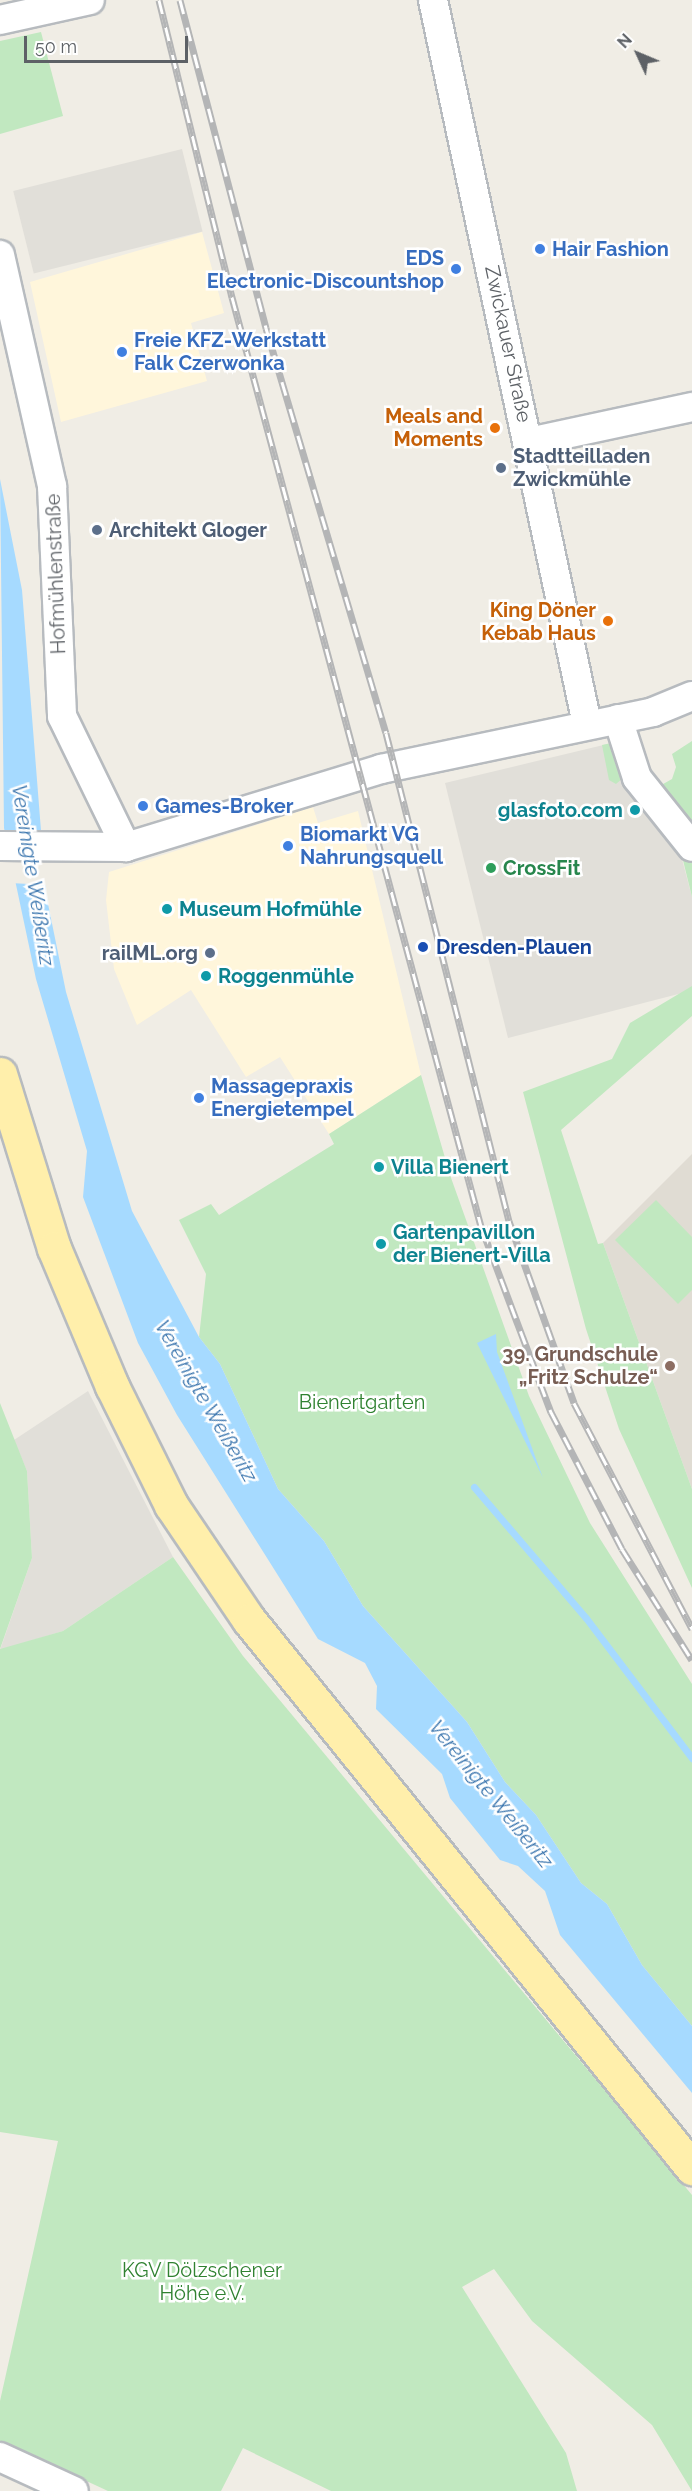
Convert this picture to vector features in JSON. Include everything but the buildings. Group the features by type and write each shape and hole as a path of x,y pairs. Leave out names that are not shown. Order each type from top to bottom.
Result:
{"main road":[{"path":"1,1080 54,1248 112,1386 171,1505 249,1620 692,2168"}],"street":[{"path":"0,20 90,0"},
{"name":"Zwickauer Straße","path":"433,0 529,442 587,724"},
{"name":"Hofmühlenstraße","path":"0,255 52,486 62,716 118,849"},
{"path":"529,442 692,407"},
{"path":"0,846 65,857 91,866 118,849 381,769 618,719 692,696"},
{"path":"618,719 637,778 692,847"},
{"path":"0,864 65,857"},
{"path":"0,2457 74,2491"}],"shaded area":[{"path":"182,149 203,231 34,274 13,191"},
{"name":"Freie KFZ-Werkstatt Falk Czerwonka","path":"202,232 224,313 191,323 207,381 61,422 30,282"},
{"path":"616,742 678,844 692,897 692,986 690,991 508,1038 445,783"},
{"path":"313,807 318,823 358,811 421,1075 329,1134 280,1057 246,1077 191,990 137,1025 114,969 106,900 109,872"},
{"name":"39. Grundschule „Fritz Schulze“","path":"692,1154 692,1489 603,1243"},
{"path":"88,1391 173,1557 63,1631 0,1650 32,1558 27,1471 14,1440"}],"green space":[{"path":"41,32 63,116 0,134 0,41"},
{"path":"692,741 692,828 656,788 672,779 676,767 672,754"},
{"path":"616,742 624,777 616,784 609,780 602,745"},
{"path":"678,844 692,862 692,897 680,848"},
{"path":"692,986 692,1016 561,1130 598,1244 603,1243 692,1489 692,1588 619,1429 586,1329 523,1092 612,1059 630,1023"},
{"name":"Bienertgarten","path":"421,1075 450,1175 529,1396 590,1523 692,1684 692,2026 642,1965 607,1904 581,1883 536,1815 505,1782 467,1722 363,1606 324,1541 278,1489 220,1364 199,1337 206,1274 179,1220 211,1204 219,1215 334,1144 329,1134"},
{"path":"656,1200 692,1237 692,1290 678,1304 615,1240"},
{"path":"0,1403 27,1471 32,1558 0,1649"},
{"name":"KGV Dölzschener Höhe e.V.","path":"173,1557 243,1656 692,2195 692,2491 652,2425 532,2321 494,2269 462,2287 566,2453 577,2491 331,2491 243,2448 221,2491 108,2491 0,2441 0,2401 58,2141 0,2132 0,1649 63,1631"}],"water":[{"name":"Vereinigte Weißeritz","path":"0,479 22,590 46,894 66,992 132,1211 199,1337 220,1364 278,1489 324,1541 363,1606 467,1722 505,1782 536,1815 581,1883 607,1904 642,1965 692,2026 692,2093 560,1935 545,1891 518,1866 500,1860 450,1798 442,1774 376,1709 377,1686 365,1663 318,1639 177,1415 138,1343 83,1197 87,1151 36,979 4,828"},
{"path":"496,1334 497,1352 543,1478 477,1343"}],"pier":[{"path":"2,830 40,831 48,885 10,883"}],"waterway":[{"path":"474,1487 586,1618 692,1758"}],"railway":[{"path":"159,0 232,297 481,1226 551,1412 622,1549 692,1660"},
{"path":"180,0 266,328 386,733 509,1221 574,1403 692,1629"}],"place":[{"name":"Hair Fashion","path":"540,249"},
{"name":"EDS Electronic-Discountshop","path":"456,269"},
{"name":"Freie KFZ-Werkstatt Falk Czerwonka","path":"122,352"},
{"name":"Meals and Moments","path":"495,428"},
{"name":"Stadtteilladen Zwickmühle","path":"501,468"},
{"name":"Architekt Gloger","path":"97,530"},
{"name":"King Döner Kebab Haus","path":"608,621"},
{"name":"Games-Broker","path":"143,806"},
{"name":"glasfoto.com","path":"635,810"},
{"name":"Biomarkt VG Nahrungsquell","path":"288,846"},
{"name":"CrossFit","path":"491,868"},
{"name":"Museum Hofmühle","path":"167,909"},
{"name":"Dresden-Plauen","path":"423,947"},
{"name":"railML.org","path":"210,953"},
{"name":"Roggenmühle","path":"206,976"},
{"name":"Massagepraxis Energietempel","path":"199,1098"},
{"name":"Villa Bienert","path":"379,1167"},
{"name":"Gartenpavillon der Bienert-Villa","path":"381,1244"},
{"name":"39. Grundschule „Fritz Schulze“","path":"670,1366"}]}
